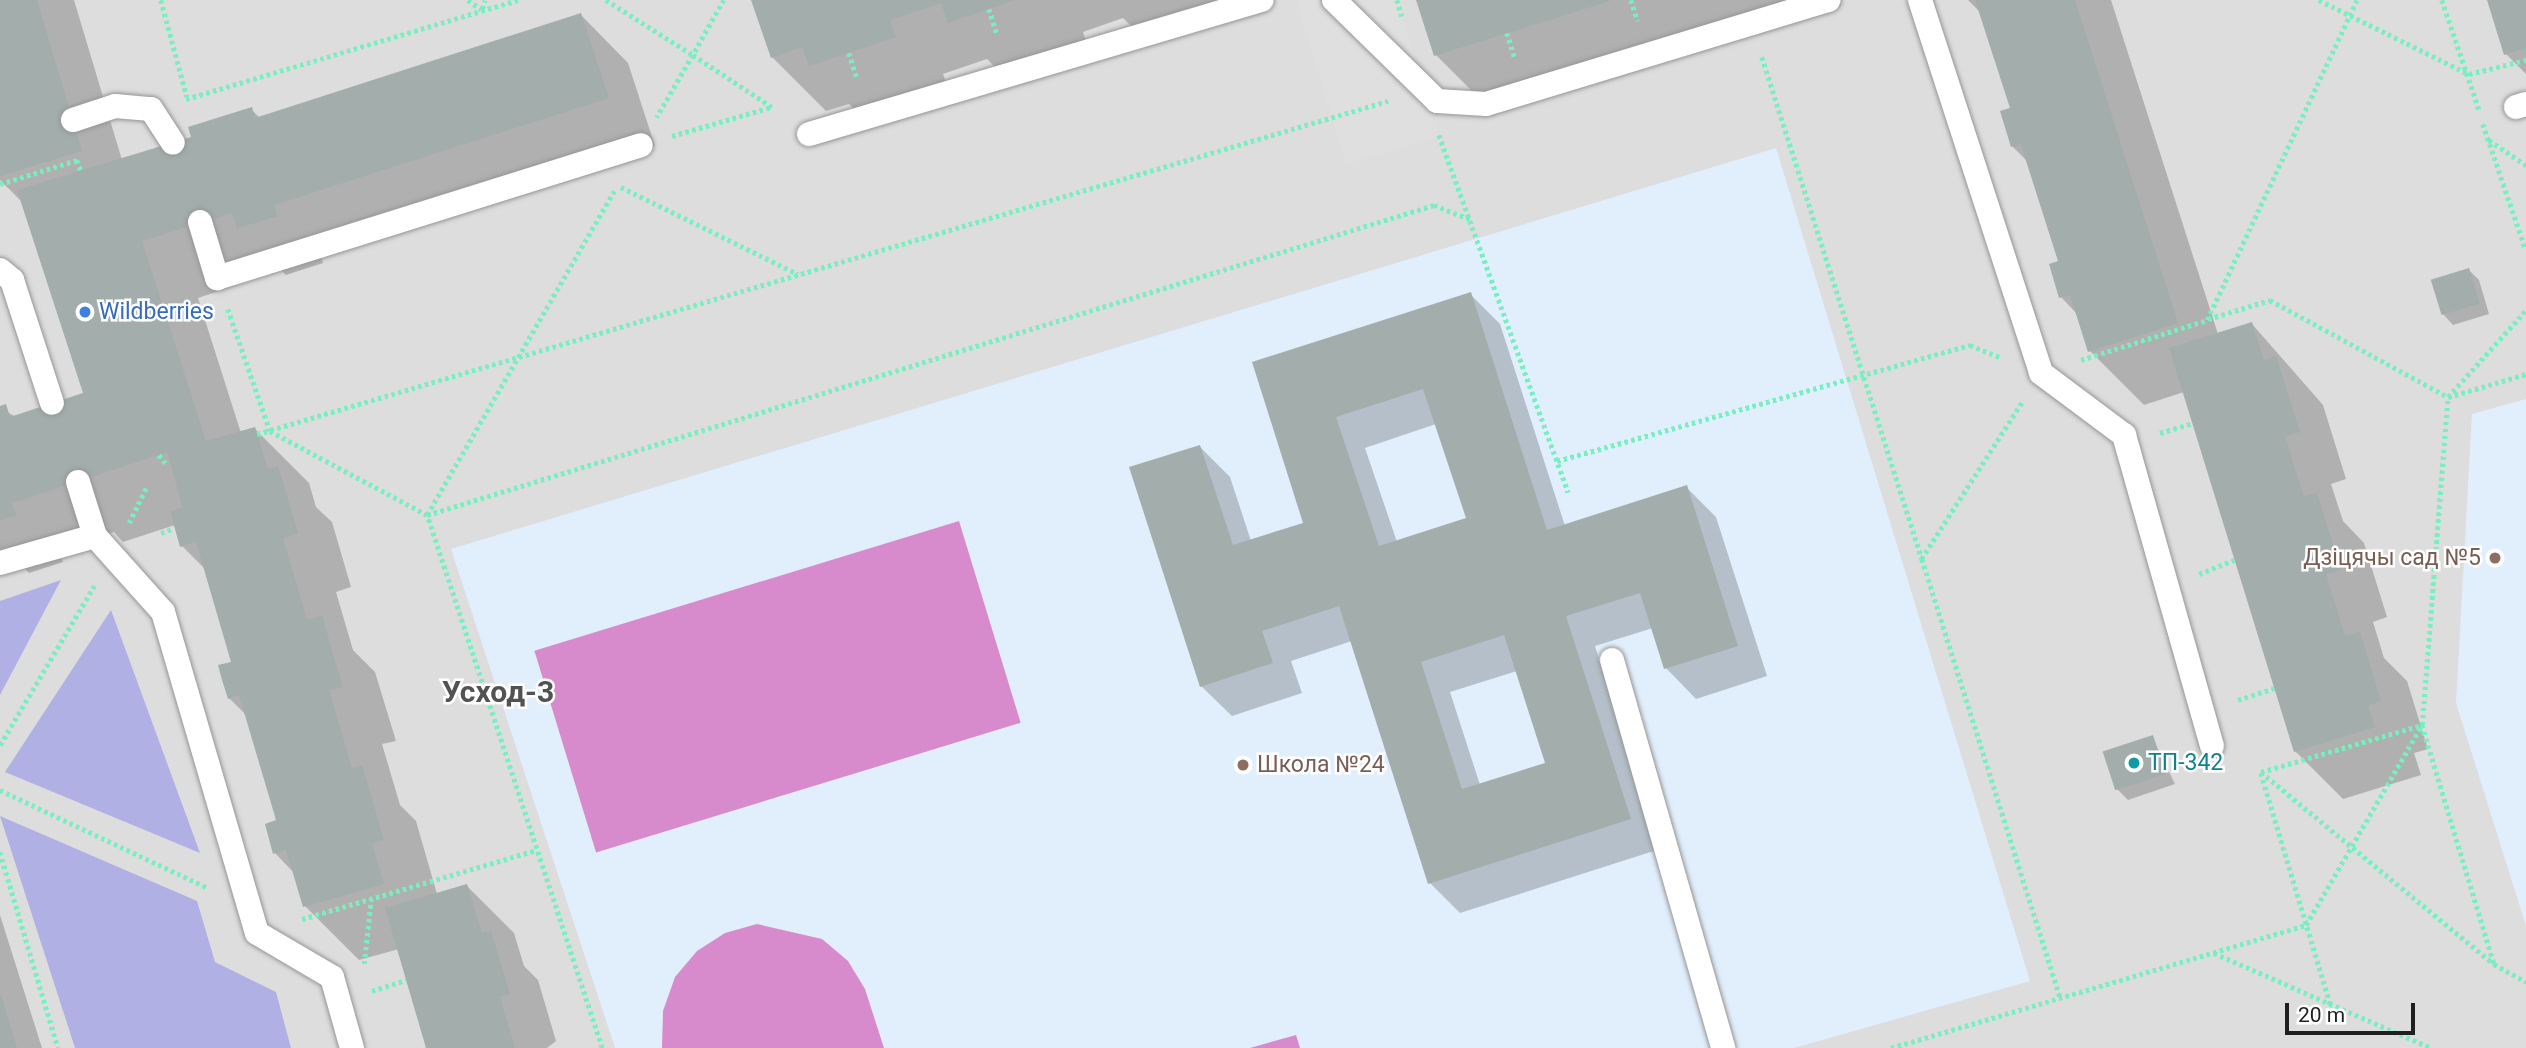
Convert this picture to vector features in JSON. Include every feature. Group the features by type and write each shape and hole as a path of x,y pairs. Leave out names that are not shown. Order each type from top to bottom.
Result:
{"lane":[{"path":"809,134 1262,0"},
{"path":"1335,0 1437,101 1486,104 1829,0"},
{"path":"1920,0 2041,373 2124,435 2212,746"},
{"path":"73,120 115,106 151,109 173,143"},
{"path":"200,222 218,278 641,145"},
{"path":"0,271 12,280 52,403"},
{"path":"78,482 95,536 114,553 163,612 257,933 332,977 352,1048"},
{"path":"0,563 95,536"},
{"path":"1612,660 1723,1048"}],"path":[{"path":"161,0 187,98"},
{"path":"468,0 482,10"},
{"path":"479,0 482,10"},
{"path":"482,10 485,0"},
{"path":"151,109 517,0"},
{"path":"606,0 772,107 641,145"},
{"path":"427,514 724,0"},
{"path":"1631,0 1638,21"},
{"path":"2319,0 2469,74 2526,60"},
{"path":"2207,320 2357,0"},
{"path":"989,9 998,36"},
{"path":"1751,23 1864,371 2060,998"},
{"path":"1507,33 1515,61"},
{"path":"849,52 858,80"},
{"path":"257,434 1425,89 1568,492"},
{"path":"2487,138 2526,165"},
{"path":"0,184 77,160 81,171"},
{"path":"617,186 799,275"},
{"path":"427,514 1434,205 1472,220"},
{"path":"218,278 270,431 427,514 602,1048"},
{"path":"1557,461 1864,371 1970,345 2041,373 2270,300 2448,397 2526,374"},
{"path":"2494,964 2422,725 2448,397 2526,310"},
{"path":"1922,559 2041,373"},
{"path":"2156,435 2192,423"},
{"path":"159,455 166,464"},
{"path":"0,745 114,553 147,486"},
{"path":"161,533 174,528"},
{"path":"2199,574 2234,560"},
{"path":"2238,700 2274,688"},
{"path":"2261,772 2422,725"},
{"path":"1891,1048 2306,925 2422,725"},
{"path":"2261,772 2494,964 2526,982"},
{"path":"2261,772 2331,1007"},
{"path":"0,790 247,906 274,928 537,850"},
{"path":"0,852 58,1048"},
{"path":"363,968 371,899"},
{"path":"2213,953 2331,1007 2431,1048"},
{"path":"371,991 406,980"}],"shaded area":[{"path":"0,0 2526,0 2526,1048 0,1048"},
{"path":"1296,0 1397,0 1439,136 1346,164"},
{"name":"Школа №24","path":"1776,148 2030,981 1794,1048 615,1048 451,549"},
{"name":"Дзіцячы сад №5","path":"2526,399 2526,926 2456,703 2472,414"},
{"path":"959,521 1021,723 596,853 534,651"},
{"path":"61,580 0,695 0,601"},
{"path":"111,610 200,853 5,772"},
{"path":"0,816 197,901 215,962 276,992 291,1048 75,1048"},
{"path":"757,924 822,939 848,961 865,989 884,1048 662,1048 663,1011 675,977 697,951 725,933"},
{"path":"1296,1035 1300,1048 1250,1048"}],"building":[{"path":"0,0 37,0 82,151 0,176"},
{"path":"751,0 1015,0 948,23 941,3 890,20 896,37 809,66 802,47 771,58"},
{"path":"1416,0 1609,0 1610,1 1434,56"},
{"path":"1975,0 2075,0 2178,323 2088,352 2070,295 2059,298 2049,264 2058,261 2021,145 2011,147 2000,111 2010,108"},
{"path":"2487,0 2526,0 2526,48 2504,55"},
{"path":"581,13 609,98 274,205 277,216 255,223 237,228 232,213 142,241 206,441 255,427 268,469 278,466 298,533 283,538 307,620 322,616 343,687 329,690 352,768 362,765 384,840 372,844 384,884 303,907 286,850 273,854 265,824 276,820 239,695 228,699 222,680 218,665 231,662 196,542 180,547 170,511 183,508 167,452 12,503 16,515 0,520 0,406 6,404 10,417 83,393 17,190 191,137 188,127 252,107 255,118"},
{"path":"2469,268 2480,303 2442,315 2431,280"},
{"path":"1471,292 1547,530 1687,485 1738,646 1664,669 1640,593 1566,616 1631,819 1428,884 1339,606 1262,631 1273,663 1200,687 1129,467 1200,445 1233,545 1303,523 1252,362","holes":["1423,389 1466,518 1379,546 1336,417","1504,635 1545,763 1462,789 1421,662"]},
{"path":"2252,322 2264,360 2276,356 2300,432 2285,436 2304,497 2317,493 2341,570 2326,574 2345,636 2360,632 2381,701 2368,706 2375,727 2294,752 2169,348"},
{"name":"ТП-342","path":"2153,735 2166,774 2115,790 2103,751"},
{"path":"467,884 482,933 491,931 510,994 500,997 515,1048 426,1048 385,908"},
{"path":"1,995 17,1048 0,1048"}],"place":[{"name":"Wildberries","path":"85,312"},
{"name":"Дзіцячы сад №5","path":"2495,558"},
{"name":"ТП-342","path":"2134,763"},
{"name":"Школа №24","path":"1243,765"}],"district":[{"name":"Усход-3","path":"498,692"}]}
